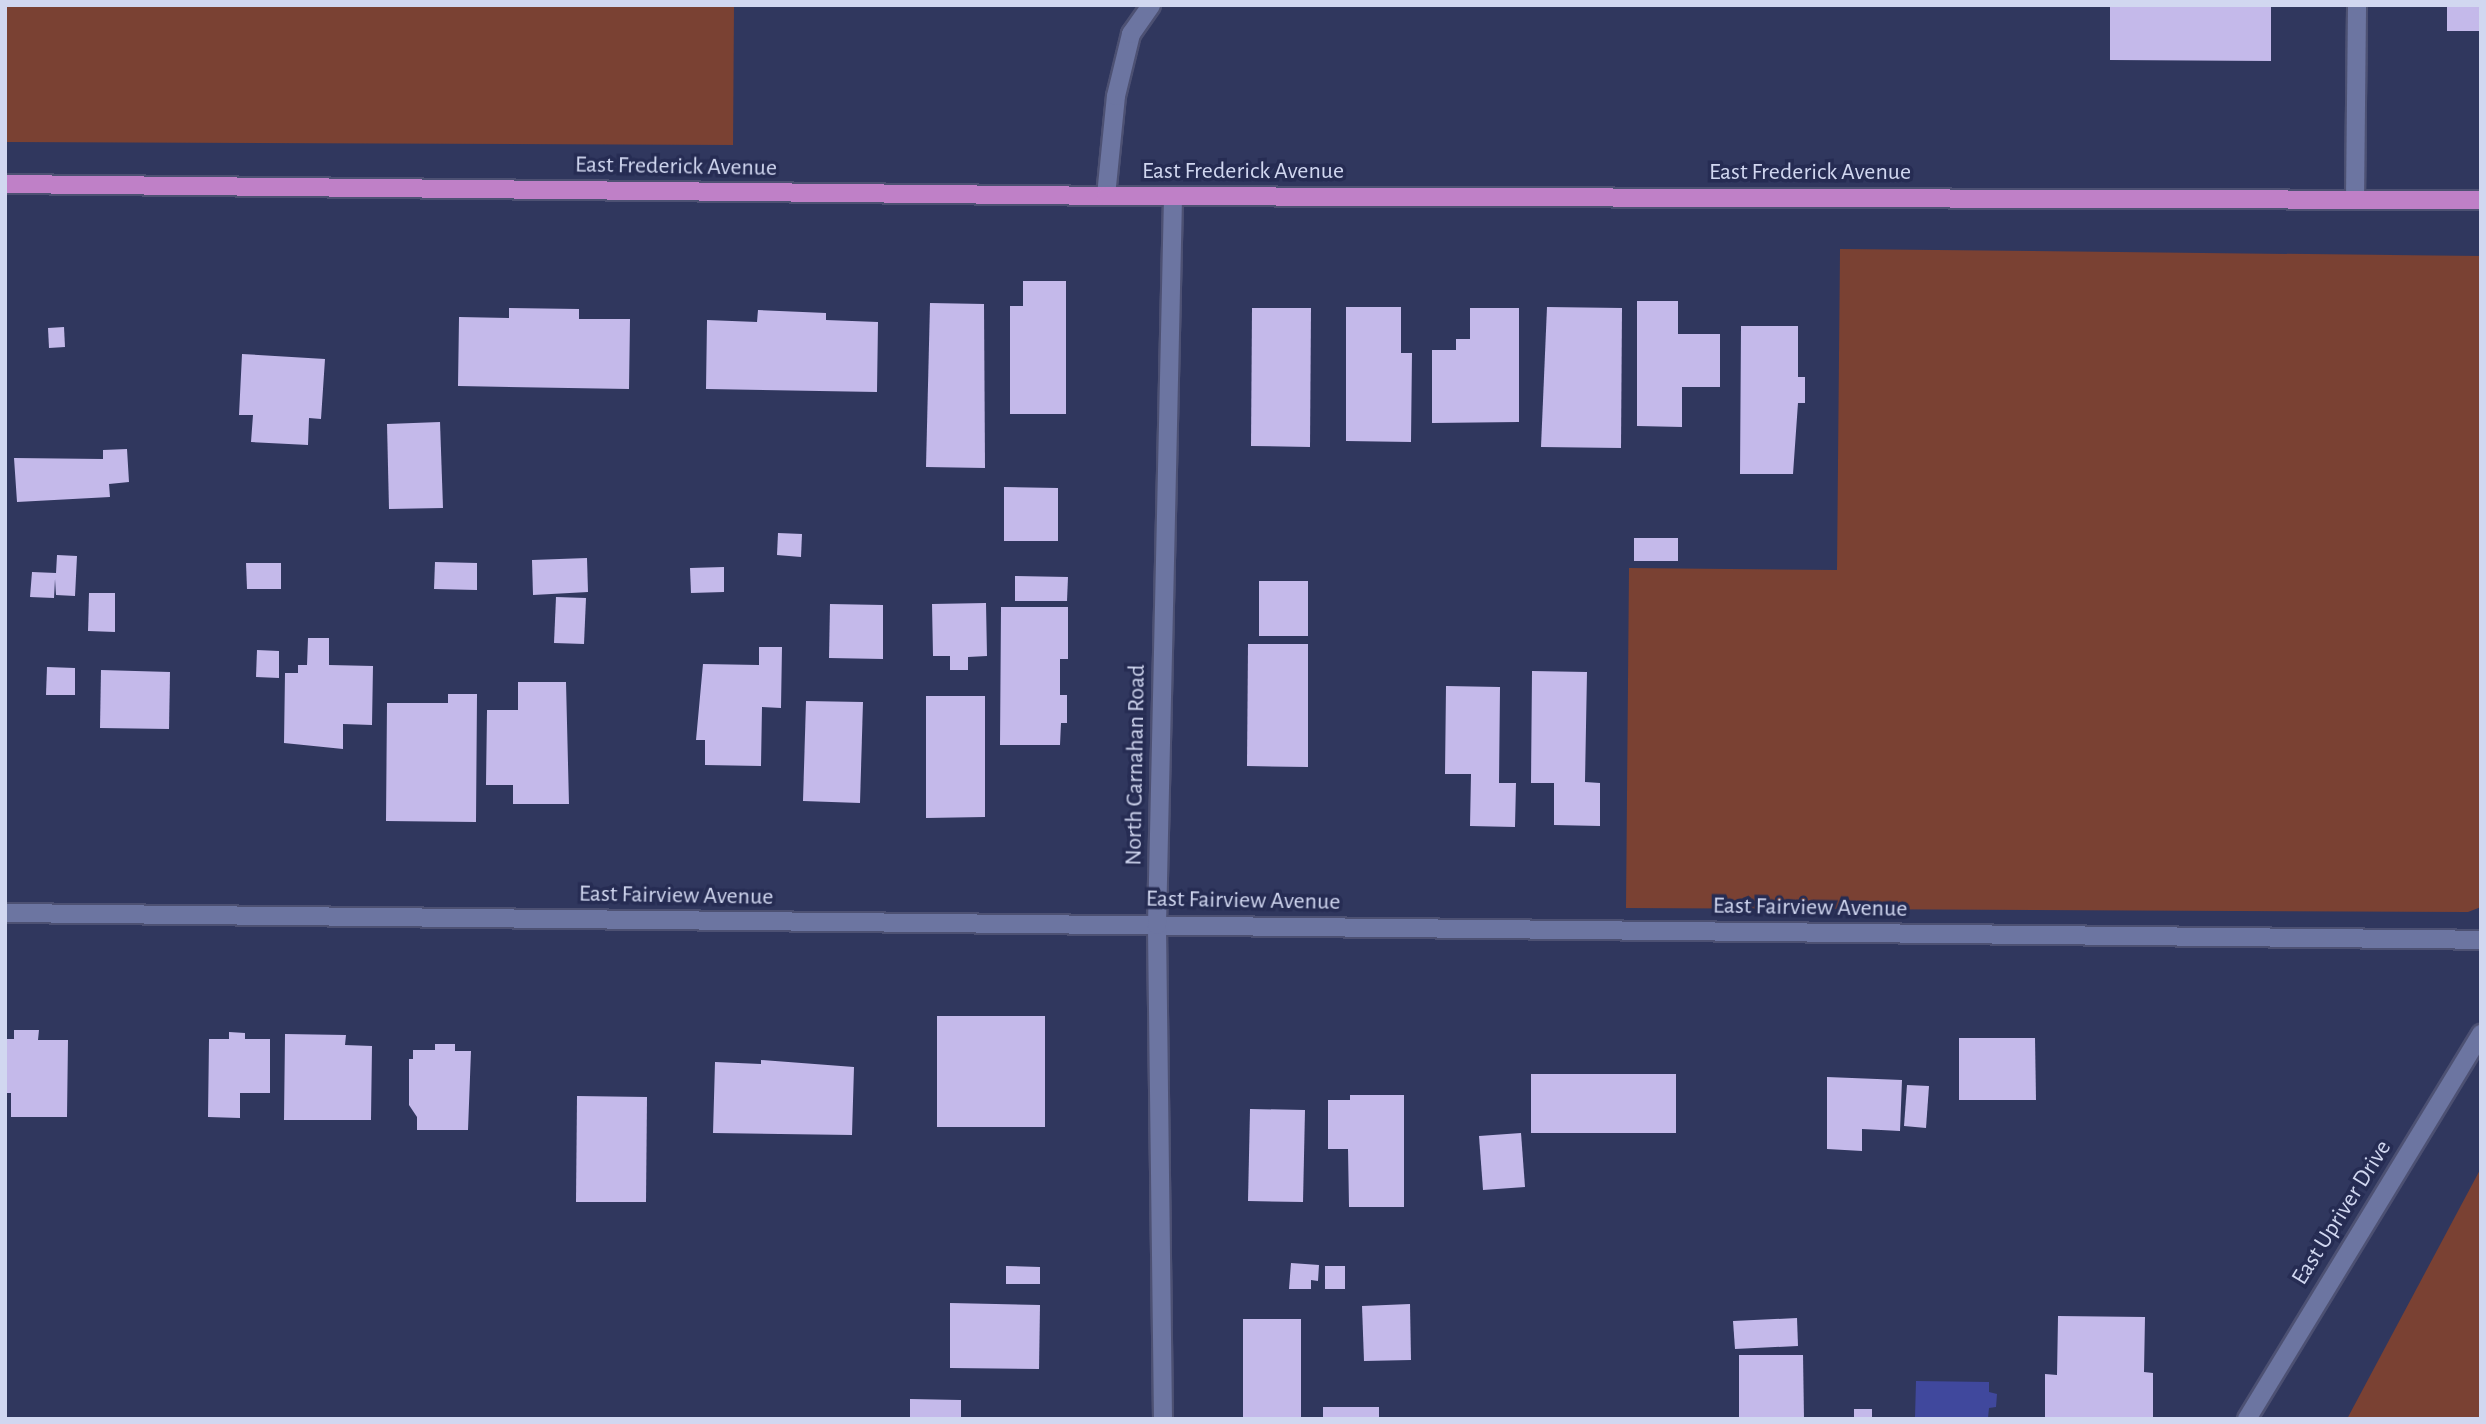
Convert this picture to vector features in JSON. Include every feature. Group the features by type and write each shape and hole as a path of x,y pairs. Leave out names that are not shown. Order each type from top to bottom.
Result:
{"main road":[{"name":"East Frederick Avenue","path":"5,184 1106,196 2481,200"}],"street":[{"path":"1106,196 1119,84 1131,34 1151,5"},
{"path":"2355,200 2357,5"},
{"name":"North Carnahan Road","path":"1163,1419 1157,925 1173,196"},
{"name":"East Fairview Avenue","path":"5,913 2481,940"},
{"name":"East Upriver Drive","path":"2247,1419 2481,1034"}],"shaded area":[{"path":"5,5 734,5 733,145 5,142"},
{"path":"1840,249 2481,256 2481,907 2468,912 1626,908 1629,568 1837,570"},
{"path":"2481,1168 2481,1419 2347,1419"},
{"path":"1916,1381 1989,1382 1989,1392 1997,1394 1996,1407 1989,1408 1988,1418 1915,1417"}],"building":[{"path":"2110,5 2271,5 2271,61 2110,60"},
{"path":"2447,5 2481,5 2481,31 2447,31"},
{"path":"1023,281 1066,281 1066,414 1010,414 1010,306 1023,306"},
{"path":"1637,301 1678,301 1678,334 1720,334 1720,387 1682,387 1682,427 1637,426"},
{"path":"930,303 984,304 985,468 926,467"},
{"path":"1346,307 1401,307 1401,353 1412,353 1411,442 1346,441"},
{"path":"1547,307 1622,308 1621,448 1541,447"},
{"path":"509,308 579,309 579,319 630,319 629,389 458,386 459,317 509,318"},
{"path":"1252,308 1311,308 1310,447 1251,446"},
{"path":"1470,308 1519,308 1519,422 1432,423 1432,350 1456,350 1456,339 1470,339"},
{"path":"758,310 826,313 826,320 878,322 877,392 706,389 707,320 757,322"},
{"path":"1741,326 1798,326 1798,377 1805,377 1805,403 1798,403 1793,474 1740,474"},
{"path":"64,327 65,347 49,348 48,328"},
{"path":"242,354 325,359 321,419 309,418 308,445 251,442 253,415 239,415"},
{"path":"440,422 443,508 389,509 387,424"},
{"path":"127,449 129,482 109,484 110,497 17,502 14,458 103,459 103,450"},
{"path":"1004,487 1058,488 1058,541 1004,541"},
{"path":"778,533 802,534 801,557 777,555"},
{"path":"1634,538 1678,538 1678,561 1634,561"},
{"path":"57,555 77,556 75,596 56,595 55,579 54,598 30,597 32,572 56,573"},
{"path":"587,558 588,592 533,595 532,560"},
{"path":"435,562 477,563 477,590 434,589"},
{"path":"246,563 281,563 281,589 247,589"},
{"path":"724,567 724,592 691,593 690,568"},
{"path":"1015,576 1068,577 1067,601 1015,601"},
{"path":"1259,581 1308,581 1308,636 1259,636"},
{"path":"89,593 115,593 115,632 88,631"},
{"path":"556,597 586,598 584,644 554,643"},
{"path":"986,603 987,656 968,657 968,670 950,670 950,656 933,656 932,604"},
{"path":"830,604 883,605 883,659 829,658"},
{"path":"1001,607 1068,607 1068,659 1060,659 1060,695 1067,695 1067,723 1061,723 1060,745 1000,745"},
{"path":"308,638 329,638 329,665 373,666 372,725 343,724 343,749 284,743 285,673 298,673 298,665 307,665"},
{"path":"1248,644 1308,644 1308,767 1247,766"},
{"path":"759,647 782,647 781,708 762,707 761,766 705,765 705,740 696,740 703,664 759,665"},
{"path":"257,650 279,651 279,678 256,677"},
{"path":"47,667 75,668 75,695 46,695"},
{"path":"101,670 170,672 169,729 100,728"},
{"path":"1532,671 1587,672 1585,782 1600,783 1600,826 1554,825 1554,783 1531,783"},
{"path":"518,682 566,682 569,804 513,804 513,785 486,785 487,710 518,710"},
{"path":"1446,686 1500,687 1499,783 1516,783 1515,827 1470,826 1471,774 1445,774"},
{"path":"448,694 477,694 476,822 386,821 387,703 448,703"},
{"path":"926,696 985,696 985,817 926,818"},
{"path":"806,701 863,702 860,803 803,801"},
{"path":"937,1016 1045,1016 1045,1127 937,1127"},
{"path":"14,1030 39,1030 38,1040 68,1040 67,1117 11,1117 11,1093 5,1093 5,1039 14,1039"},
{"path":"229,1032 245,1033 245,1039 270,1039 270,1093 240,1093 240,1118 208,1117 209,1039 229,1039"},
{"path":"285,1034 346,1035 345,1045 372,1046 371,1120 284,1120"},
{"path":"1959,1038 2035,1038 2036,1100 1959,1100"},
{"path":"435,1044 455,1044 455,1051 471,1051 468,1130 417,1130 417,1117 409,1105 409,1059 413,1059 413,1050 435,1050"},
{"path":"761,1060 854,1067 852,1135 713,1133 715,1062 761,1064"},
{"path":"1531,1074 1676,1074 1676,1133 1531,1133"},
{"path":"1827,1077 1902,1080 1900,1131 1862,1129 1862,1151 1827,1149"},
{"path":"1907,1085 1929,1086 1926,1128 1904,1126"},
{"path":"1350,1095 1404,1095 1404,1207 1349,1207 1348,1149 1328,1149 1328,1100 1350,1100"},
{"path":"577,1096 647,1097 646,1202 576,1202"},
{"path":"1250,1109 1305,1110 1303,1202 1248,1201"},
{"path":"1521,1133 1525,1187 1483,1190 1479,1136"},
{"path":"1291,1263 1319,1265 1318,1281 1311,1280 1311,1289 1289,1289"},
{"path":"1006,1266 1040,1267 1040,1284 1006,1284"},
{"path":"1325,1266 1345,1266 1345,1289 1325,1289"},
{"path":"950,1303 1040,1305 1039,1369 950,1368"},
{"path":"1410,1304 1411,1360 1364,1361 1362,1306"},
{"path":"2058,1316 2145,1317 2144,1372 2153,1373 2153,1418 2045,1417 2045,1374 2057,1375"},
{"path":"1797,1318 1798,1346 1735,1349 1733,1321"},
{"path":"1243,1319 1301,1319 1301,1419 1243,1419"},
{"path":"1739,1355 1803,1355 1804,1419 1739,1419"},
{"path":"910,1399 961,1400 961,1419 910,1419"},
{"path":"1323,1407 1379,1407 1379,1419 1323,1419"},
{"path":"1854,1409 1872,1409 1872,1419 1854,1419"}]}
